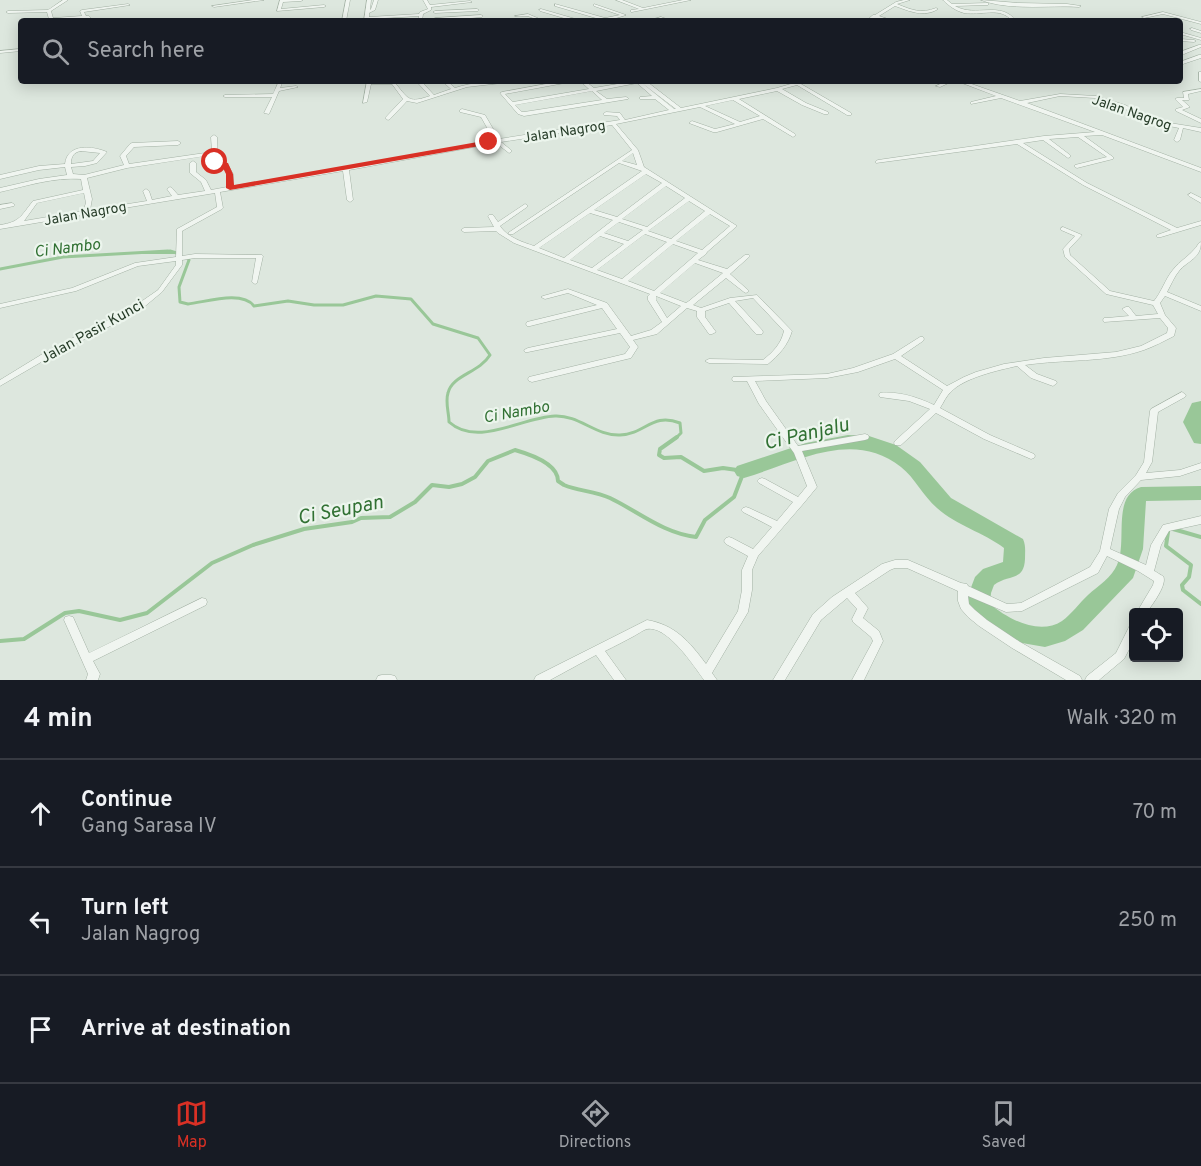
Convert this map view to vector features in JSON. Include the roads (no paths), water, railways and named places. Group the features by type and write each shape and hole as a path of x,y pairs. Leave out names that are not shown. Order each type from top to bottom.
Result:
{"street":[{"path":"8,12 49,11 66,0"},
{"path":"214,6 262,0"},
{"path":"301,0 282,1 278,10 324,7 327,0"},
{"path":"345,18 348,0"},
{"path":"367,17 369,0"},
{"path":"367,17 373,10 376,0"},
{"path":"367,17 420,15 430,9 426,0"},
{"path":"618,0 642,8"},
{"path":"632,11 689,0"},
{"path":"872,18 908,0"},
{"path":"945,0 952,6 967,12 1001,11 1012,18"},
{"path":"428,6 470,2"},
{"path":"653,2 659,5"},
{"path":"952,6 985,2 1036,7 1079,6"},
{"path":"84,17 82,11 128,5"},
{"path":"556,5 602,18"},
{"path":"595,5 624,15 614,18"},
{"path":"895,5 922,13 936,9"},
{"path":"435,12 477,10"},
{"path":"541,10 567,18"},
{"path":"49,11 51,18"},
{"path":"450,12 450,18"},
{"path":"1144,17 1163,13 1182,18"},
{"path":"1181,13 1201,17"},
{"path":"517,16 528,15 535,18"},
{"path":"473,18 481,16"},
{"path":"590,18 597,16"},
{"path":"874,16 881,18"},
{"path":"74,18 90,18"},
{"path":"1183,18 1201,23"},
{"path":"1192,29 1201,32"},
{"path":"1183,34 1201,43"},
{"path":"1183,40 1201,43"},
{"path":"1183,52 1201,43"},
{"path":"0,52 18,50"},
{"path":"1183,63 1201,56"},
{"path":"1189,61 1201,65"},
{"path":"1201,73 1201,81"},
{"path":"267,113 280,84"},
{"path":"365,102 368,84"},
{"path":"394,84 406,99 417,102 469,84"},
{"path":"421,84 434,97"},
{"path":"447,84 453,89"},
{"path":"553,84 503,93 524,114 626,98"},
{"path":"586,84 606,101"},
{"path":"512,104 626,84"},
{"path":"643,84 672,110"},
{"path":"644,84 680,109"},
{"path":"798,84 849,114"},
{"name":"Jalan Nagrog","path":"0,227 613,123 798,84"},
{"path":"938,86 943,84"},
{"path":"968,84 1201,170"},
{"path":"225,96 276,92 296,87"},
{"path":"778,89 826,113"},
{"path":"1201,90 1185,93 1188,98 1177,99 1187,107 1178,110 1201,121"},
{"path":"251,93 276,92"},
{"name":"Jalan Nagrog","path":"1020,103 1060,95 1091,97 1112,102 1156,122 1201,130"},
{"path":"973,104 1002,96"},
{"path":"642,98 656,97"},
{"path":"734,98 794,135"},
{"path":"388,118 406,99"},
{"path":"700,105 740,124"},
{"path":"1023,110 1033,108"},
{"path":"462,111 483,117 497,141 509,151"},
{"path":"606,114 618,114 623,121"},
{"path":"692,123 715,131 763,117"},
{"path":"613,123 635,150 644,169"},
{"path":"1178,140 1181,128"},
{"path":"1042,131 1054,137"},
{"path":"878,162 1044,138 1104,133"},
{"path":"1077,166 1111,158 1079,135"},
{"path":"214,137 215,162 225,165 230,174 230,188"},
{"path":"1044,138 1068,156"},
{"path":"1017,142 1085,184 1176,230"},
{"path":"127,166 123,156 132,146 178,143"},
{"path":"0,177 67,165 97,161 104,152 78,148 68,157 67,165 70,176"},
{"path":"511,233 635,150"},
{"path":"0,189 70,176 84,177 127,166 215,153"},
{"path":"618,161 644,169 734,226 656,293 652,300 666,323"},
{"path":"193,164 193,173 204,181 208,191"},
{"path":"346,169 350,200"},
{"path":"534,249 644,169"},
{"path":"84,177 86,191 90,196 90,203 85,214"},
{"path":"565,260 666,183"},
{"path":"170,189 176,198"},
{"name":"Jalan Pasir Kunci","path":"0,383 52,352 142,305 160,291 180,265 178,232 181,228 220,208 217,190"},
{"path":"8,226 21,220 35,202 86,191"},
{"path":"146,191 150,202"},
{"path":"1191,195 1201,201"},
{"path":"593,270 689,198"},
{"path":"0,207 12,204"},
{"path":"464,230 497,228 525,206"},
{"path":"590,210 704,253"},
{"path":"623,282 709,211"},
{"path":"491,216 497,228 516,242 701,310 730,300 755,296 788,331 778,351 765,362 709,361"},
{"path":"1159,236 1199,224"},
{"path":"1063,230 1080,235 1066,249 1067,256 1108,293 1156,303"},
{"path":"600,234 629,243"},
{"path":"1156,303 1165,294 1172,275 1201,247"},
{"path":"0,306 74,290 132,266 180,256 260,256 255,282"},
{"path":"629,339 654,332 747,256"},
{"path":"695,261 726,273 746,291"},
{"path":"532,379 628,356 634,348 603,305 568,291 545,297"},
{"path":"1165,294 1201,309"},
{"path":"730,300 759,332"},
{"path":"898,443 936,408 946,389 979,373 1056,359 1108,357 1151,345 1172,332 1156,303"},
{"path":"530,324 603,305"},
{"path":"1126,309 1134,318"},
{"path":"701,310 701,317 712,332"},
{"path":"1107,320 1162,316"},
{"path":"528,350 622,330"},
{"path":"736,379 827,376 855,370 896,356 920,339"},
{"path":"896,356 946,389"},
{"path":"1019,364 1034,376 1053,383"},
{"path":"547,678 647,624 656,624 673,634 709,676 743,612 747,590 747,570 754,554 777,525 812,488 799,454 762,402 750,379"},
{"path":"883,395 894,395 936,408 988,437 1031,456"},
{"path":"779,680 817,616 836,600 895,564 908,564 1006,608 1022,607 1094,570 1105,551 1114,508 1121,495 1148,462 1154,411 1182,395"},
{"path":"799,454 865,437"},
{"path":"1138,477 1180,473 1201,466"},
{"path":"762,481 801,502"},
{"path":"746,510 777,525"},
{"path":"1145,570 1166,528 1201,520"},
{"path":"729,541 754,554"},
{"path":"1105,551 1159,579 1158,586 1144,608"},
{"path":"965,588 963,602 970,613 1076,680"},
{"path":"848,593 863,608 857,619 875,634 878,641 858,680"},
{"path":"87,659 201,602"},
{"path":"69,620 94,674 92,680"},
{"path":"1091,680 1120,656 1129,638"},
{"path":"598,649 620,680"},
{"path":"382,680 391,680"}],"waterway":[{"name":"Ci Nambo","path":"0,269 63,257 168,251"},
{"name":"Ci Nambo","path":"170,251 180,254"},
{"name":"Ci Nambo","path":"142,253 175,253"},
{"name":"Ci Nambo","path":"186,257 189,260 179,287 180,302 188,304 233,298 248,301 254,306 288,301 314,305 343,305 376,296 411,299 433,324 478,338 490,355 479,366 455,382 447,396 449,422 461,429 487,432 555,416 572,419 603,432 620,435 629,434 662,420 670,420 680,423 681,433 677,437"},
{"name":"Ci Panjalu","path":"1201,407 1198,407 1192,422 1201,438"},
{"name":"Ci Seupan","path":"0,641 24,639 65,613 79,611 120,620 147,613 212,563 253,545 304,529 352,522 361,518 390,517 415,502 432,485 449,487 462,484 475,477 488,461 515,450 548,464 557,475 558,481 564,485 604,496 662,527 696,537 705,520 734,497 744,471 723,468 704,471 681,457 664,458 659,455 660,449 677,437"},
{"name":"Ci Panjalu","path":"744,471 827,444 848,441 869,443 889,449 908,462 944,503 1015,545 1014,567 991,575 983,583 979,593 980,609 1010,629 1045,637 1057,634 1075,624 1122,577 1131,557 1136,498 1141,494 1201,493"},
{"path":"1173,529 1201,537"},
{"path":"1168,532 1166,546 1191,565 1189,577 1182,585 1183,590 1201,604"}]}
